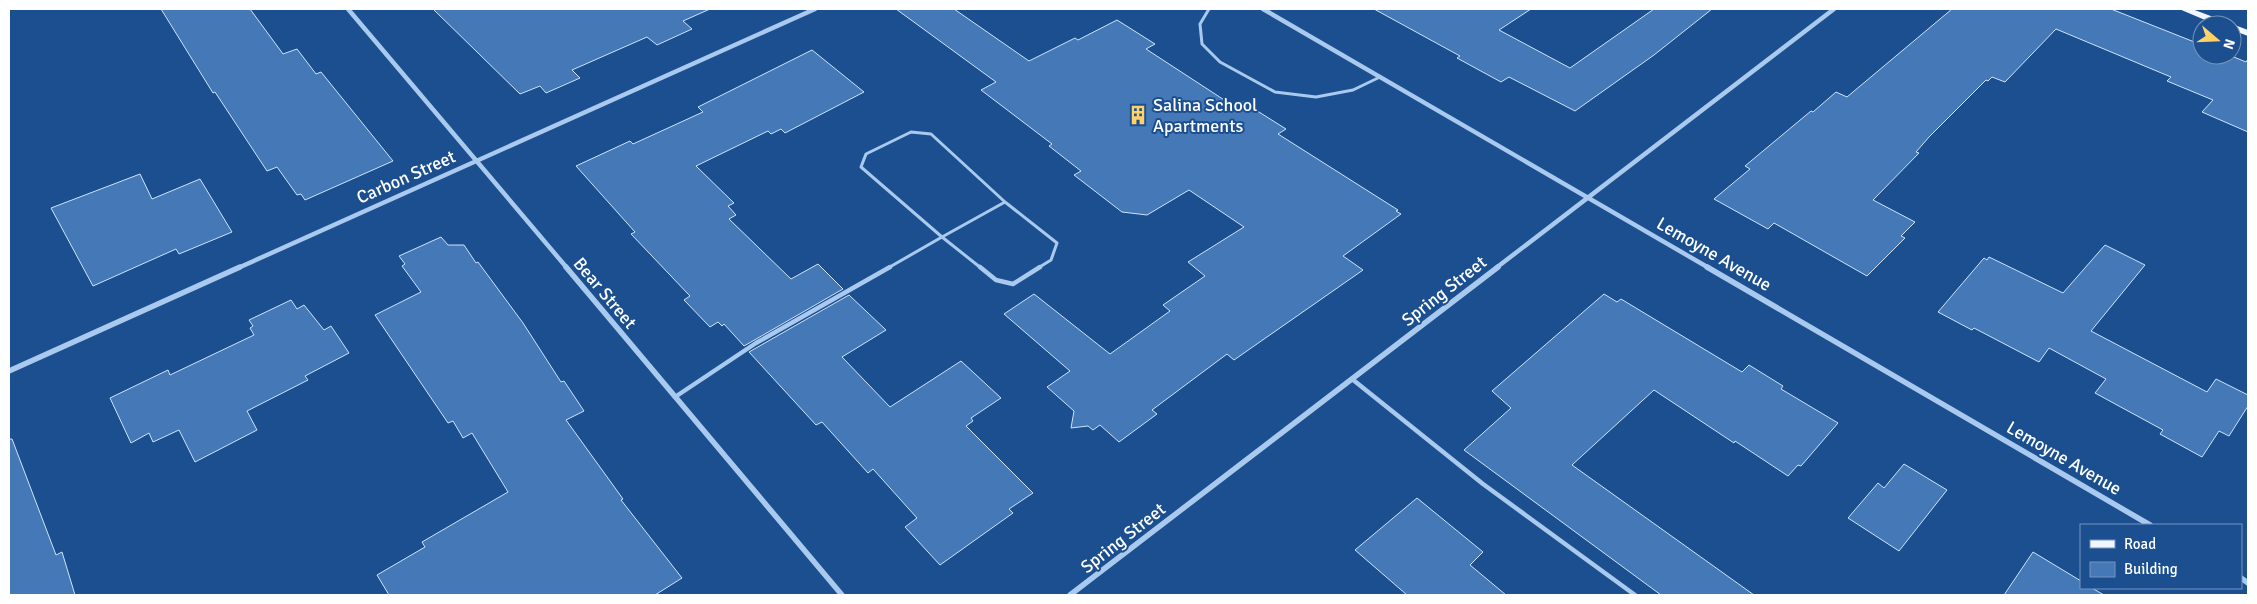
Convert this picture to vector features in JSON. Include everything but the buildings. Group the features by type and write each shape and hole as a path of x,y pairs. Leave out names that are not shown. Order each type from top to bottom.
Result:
{"main road":[{"path":"2184,9 2200,15"}],"street":[{"name":"Bear Street","path":"348,9 842,595"},
{"name":"Carbon Street","path":"9,371 815,9"},
{"name":"Lemoyne Avenue","path":"1263,9 2148,524"},
{"name":"Spring Street","path":"1070,595 1834,9"}],"lane":[{"path":"1209,9 1200,24 1202,44 1220,62 1275,92 1316,97 1353,90 1380,77"},
{"path":"910,132 931,134 1006,202 1056,243 1051,260 1013,284 996,280 943,238 860,166 866,154 910,132"},
{"path":"675,397 756,343 1006,202"},
{"path":"1352,379 1484,484 1635,595"}],"place":[{"name":"Salina School Apartments","path":"1138,115"}]}
